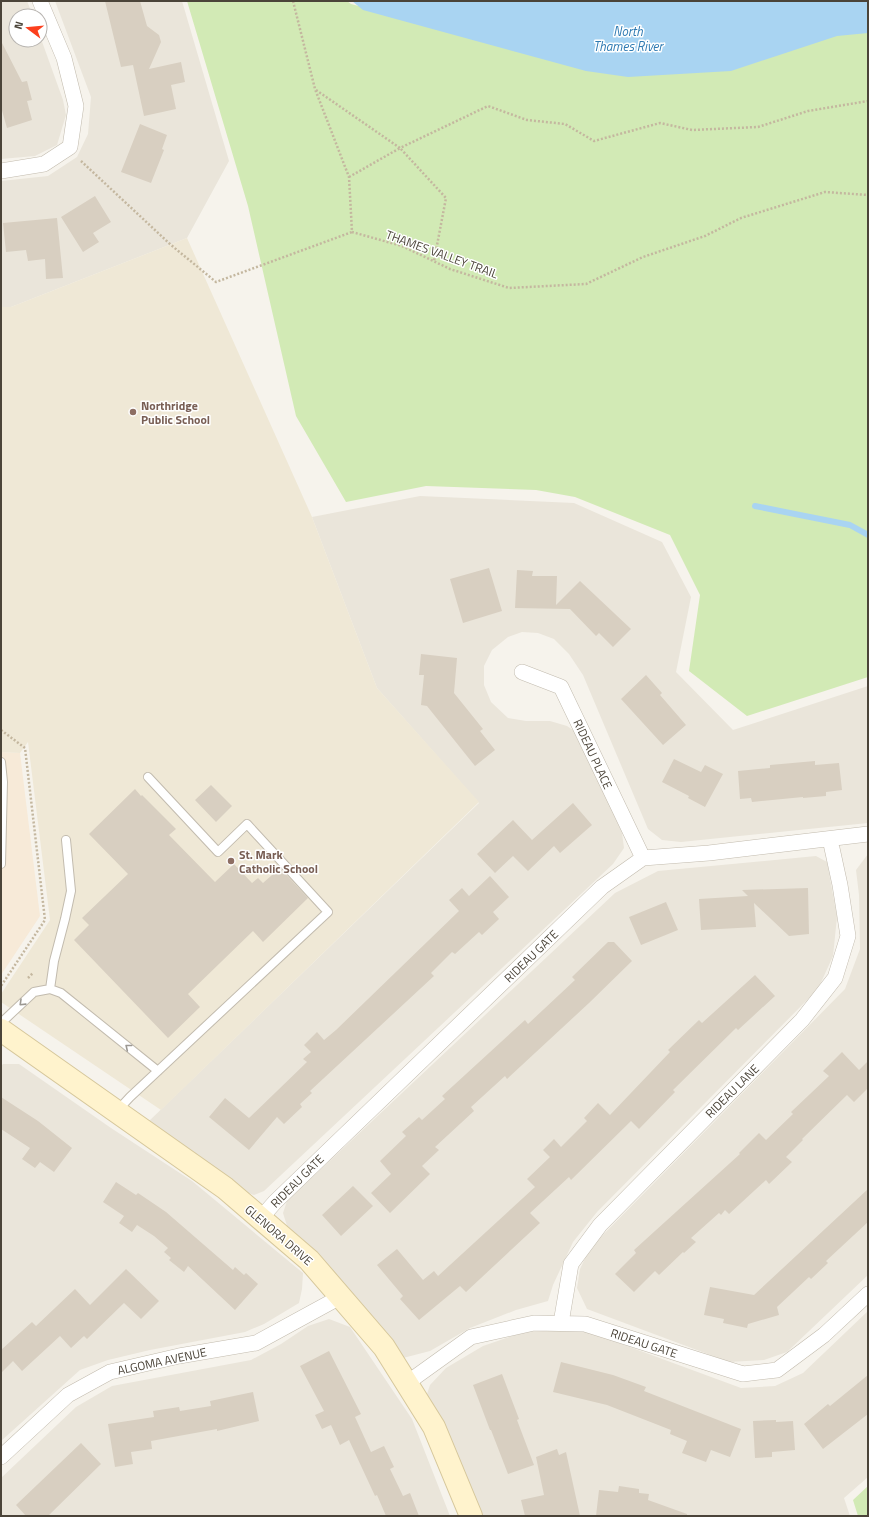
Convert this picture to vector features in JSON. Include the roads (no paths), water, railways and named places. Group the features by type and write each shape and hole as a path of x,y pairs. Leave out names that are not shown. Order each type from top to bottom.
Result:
{"street":[{"path":"1,171 44,164 70,147 76,106 64,58 40,1"},
{"name":"RIDEAU PLACE","path":"522,672 561,687 643,858"},
{"path":"643,858 709,853 868,834"},
{"name":"RIDEAU LANE","path":"561,1323 571,1264 600,1225 802,1020 835,978 848,936 840,885 830,839"},
{"name":"RIDEAU GATE","path":"261,1218 275,1202 602,887 643,858"},
{"name":"GLENORA DRIVE","path":"3,1033 225,1188 309,1260 342,1296 384,1347 407,1383 434,1427 471,1516"},
{"name":"RIDEAU GATE","path":"407,1383 471,1337 534,1323 585,1324 743,1374 777,1370 824,1336 868,1294"},
{"name":"ALGOMA AVENUE","path":"1,1458 68,1395 110,1372 179,1356 256,1343 342,1296"}],"lane":[{"path":"1,762 4,782 1,864"},
{"path":"117,1112 158,1071 328,912 247,824 218,852 148,777"},
{"path":"50,989 54,961 66,919 70,891 66,840"},
{"path":"3,1033 34,992 50,989 61,993 158,1071"}],"water":[{"name":"North Thames River","path":"352,1 868,1 868,33 837,36 731,71 628,77 586,71 363,10"}],"waterway":[{"path":"755,506 850,525 868,535"}],"place":[{"name":"Northridge Public School","path":"133,412"},
{"name":"St. Mark Catholic School","path":"231,861"}]}
